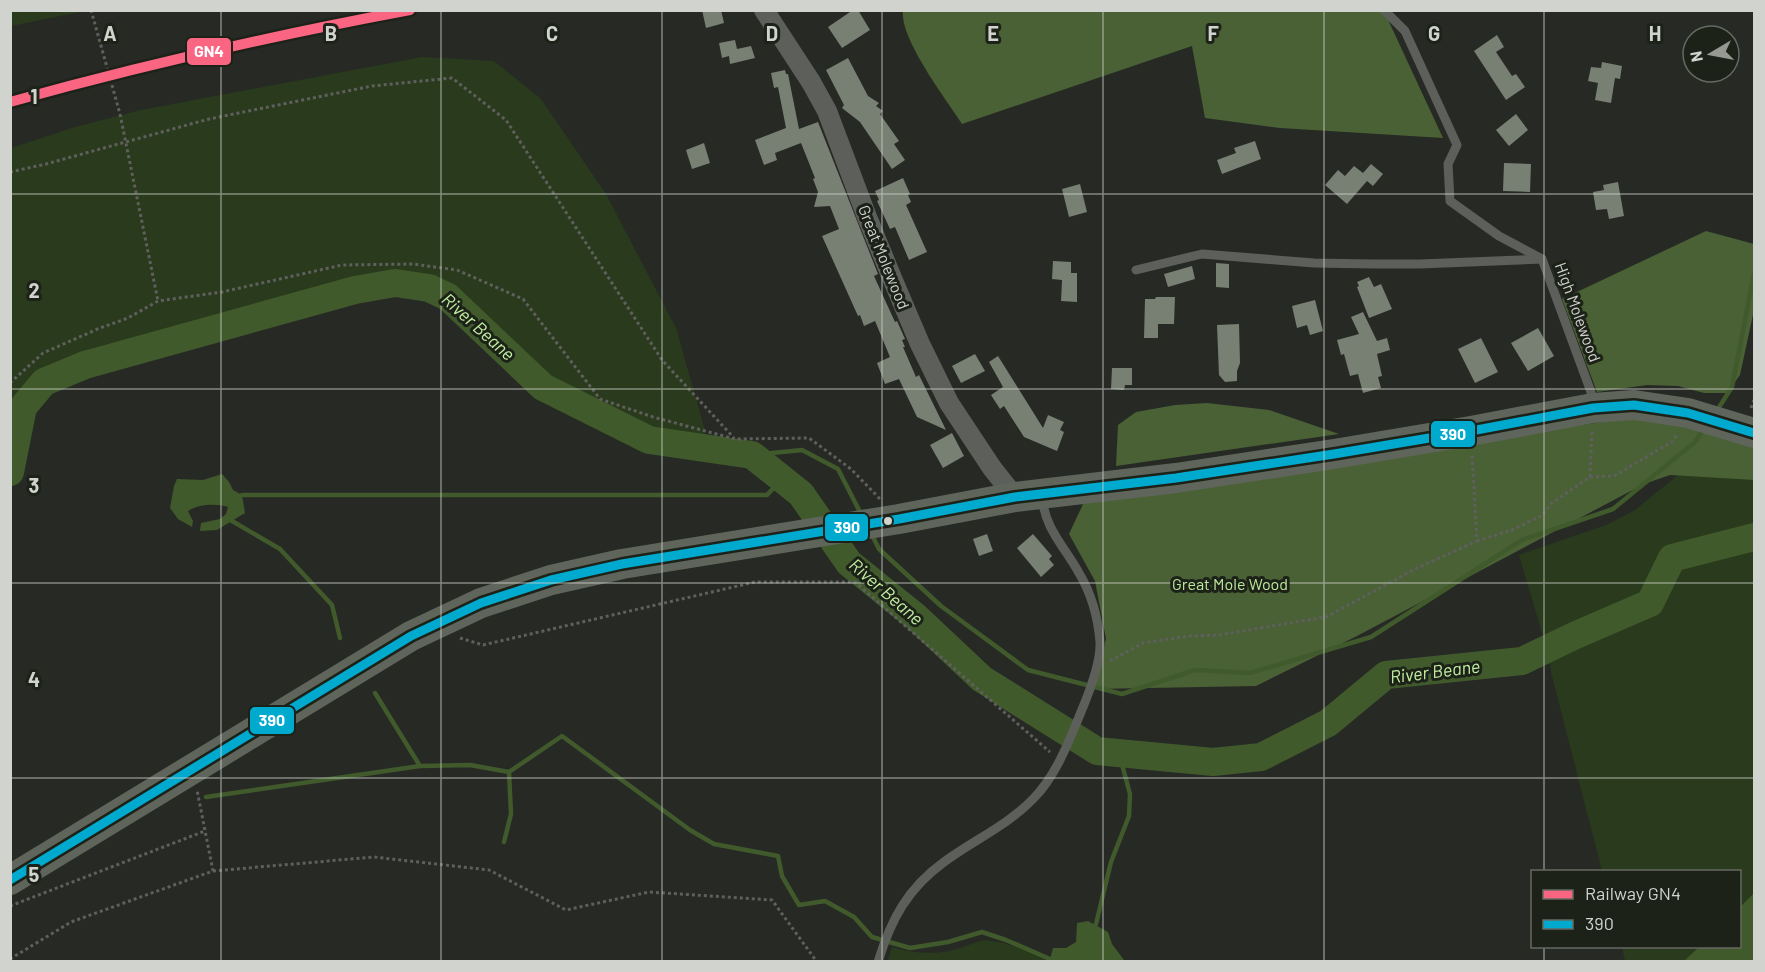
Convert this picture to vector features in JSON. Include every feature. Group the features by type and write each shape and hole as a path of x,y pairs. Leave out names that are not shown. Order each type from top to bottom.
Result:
{"main road":[{"path":"10,880 411,636 481,603 551,580 622,564 867,525 1028,496 1176,478 1471,431 1593,408 1634,405 1717,422"}],"street":[{"name":"Great Molewood","path":"764,10 827,111 920,344 949,403 992,468 1028,496"}],"lane":[{"name":"High Molewood","path":"1384,10 1405,31 1457,145 1448,164 1450,201 1499,236 1542,259 1591,392 1593,408"},
{"path":"1136,270 1202,254 1314,263 1420,264 1542,259"},
{"path":"879,957 895,916 912,891 944,862 1010,820 1035,798 1062,758 1095,672 1100,644 1092,600 1079,573 1047,522 1043,511 1028,496"}],"path":[{"path":"91,10 120,114 158,301"},
{"path":"10,172 209,119 360,88 452,78 506,120 662,360 735,439"},
{"path":"10,383 43,353 128,318 158,301 222,292 342,265 413,264 457,270 522,299 600,399 653,417 735,439 808,438 851,469 899,519"},
{"path":"1590,477 1593,408"},
{"path":"1095,672 1143,643 1189,636 1219,635 1326,617 1417,568 1541,516 1551,503 1590,477 1614,476 1673,441 1717,422"},
{"path":"1471,431 1477,541"},
{"path":"455,637 483,645 755,582 855,582 1062,758"},
{"path":"197,787 213,872"},
{"path":"10,906 205,831"},
{"path":"10,959 71,922 213,872 374,856 489,870 566,910 649,892 772,900 817,962"}],"shaded area":[{"path":"11,10 85,10 85,11 11,26"},
{"path":"422,57 494,61 541,99 606,194 676,328 705,430 702,452 582,409 527,369 467,303 412,275 361,275 58,364 19,394 11,416 11,148 75,127 141,110"},
{"path":"222,474 233,490 242,495 245,513 217,530 200,531 201,523 220,519 226,514 228,507 207,505 188,511 193,521 192,527 178,519 170,508 177,479 203,480"},
{"path":"1678,475 1754,480 1754,528 1682,546 1666,557 1649,590 1632,606 1545,643 1519,555 1606,525 1635,510"},
{"path":"1754,543 1754,893 1741,906 1741,870 1602,870 1551,672 1549,654 1645,617 1654,608 1678,567"},
{"path":"1754,893 1754,961 1684,961 1698,948 1741,948 1741,906"},
{"path":"1088,921 1108,932 1112,944 1127,961 1056,962 1050,959 1053,948 1066,948 1076,942 1077,923"},
{"path":"985,940 1004,943 1056,961 887,962 892,947 930,953 953,950"},
{"path":"1622,948 1698,948 1684,962 1625,961"}],"green space":[{"path":"903,10 1384,11 1443,138 1280,128 1205,118 1192,46 962,124 916,52 908,36"},
{"path":"1706,231 1754,244 1754,310 1740,375 1727,393 1704,393 1678,386 1647,385 1597,392 1562,299"},
{"path":"1207,403 1269,410 1339,434 1116,466 1118,425 1136,412 1175,405"},
{"name":"Great Mole Wood","path":"1640,416 1754,439 1754,480 1670,475 1644,484 1357,636 1256,686 1095,689 1106,639 1095,581 1069,534 1084,502"}],"building":[{"path":"702,10 721,10 724,23 706,28"},
{"path":"853,10 858,10 870,30 842,48 828,27"},
{"path":"1497,35 1504,47 1496,52 1512,76 1516,74 1525,87 1506,100 1474,51"},
{"path":"735,40 737,49 751,46 755,58 730,64 729,56 722,58 719,43"},
{"path":"848,58 868,96 879,103 876,106 883,111 880,114 899,141 894,144 905,160 892,169 860,122 842,108 844,105 826,70"},
{"path":"1602,62 1622,66 1620,79 1615,78 1611,103 1595,100 1598,83 1588,81 1591,67 1601,68"},
{"path":"785,70 788,74 799,129 818,122 878,274 874,276 905,339 902,340 905,347 903,347 916,377 919,375 946,430 917,417 899,379 885,384 877,363 890,357 875,321 864,326 860,315 858,316 822,236 839,229 830,206 814,207 818,192 801,143 775,153 777,160 764,165 755,140 786,128 778,87 774,88 771,73"},
{"path":"1516,114 1528,130 1509,146 1496,130"},
{"path":"1255,141 1261,159 1222,174 1217,160 1236,153 1234,148"},
{"path":"704,143 710,163 692,169 686,150"},
{"path":"1504,163 1531,164 1530,192 1503,191"},
{"path":"1371,164 1383,174 1373,186 1367,181 1347,204 1325,185 1338,170 1345,176 1354,166 1363,173"},
{"path":"903,178 911,202 906,205 927,252 909,260 895,227 890,229 877,201 879,200 875,191"},
{"path":"1618,182 1624,216 1609,219 1607,209 1596,210 1593,192 1604,190 1603,185"},
{"path":"1080,184 1087,212 1069,217 1062,189"},
{"path":"1053,261 1071,262 1071,273 1077,273 1077,302 1061,301 1062,280 1052,279"},
{"path":"1216,263 1229,264 1229,288 1216,287"},
{"path":"1192,266 1195,279 1168,287 1164,274"},
{"path":"1369,277 1374,287 1381,284 1392,309 1369,318 1357,282"},
{"path":"1175,297 1174,324 1158,324 1158,338 1144,338 1145,299"},
{"path":"1315,300 1323,331 1310,335 1307,325 1297,328 1292,306"},
{"path":"1363,312 1377,341 1387,338 1390,350 1377,354 1382,376 1378,377 1381,388 1363,393 1358,374 1350,376 1344,354 1341,355 1337,340 1359,334 1351,317"},
{"path":"1239,324 1240,363 1237,381 1225,382 1219,375 1217,325"},
{"path":"1538,328 1554,356 1528,371 1511,343"},
{"path":"1481,338 1498,372 1475,383 1458,349"},
{"path":"975,354 985,371 961,383 952,366"},
{"path":"998,356 1043,428 1048,415 1064,422 1060,430 1064,432 1057,451 1024,437 1004,406 1000,409 991,395 1003,387 989,362"},
{"path":"1112,368 1132,368 1132,385 1125,385 1124,390 1111,389"},
{"path":"952,433 964,456 943,468 930,445"},
{"path":"987,534 993,551 979,556 973,539"},
{"path":"1033,534 1052,556 1049,559 1054,565 1041,577 1017,548"}],"waterway":[{"path":"1716,412 1732,387 1754,274"},
{"name":"River Beane","path":"10,472 23,407 44,382 85,365 355,290 395,283 429,288 448,297 543,387 649,440 752,455 801,494 849,563 916,617 982,679 1097,751 1213,762 1261,757 1328,723 1386,675 1522,661 1650,603 1672,558 1754,537"},
{"path":"872,535 879,549 941,606 1028,670 1122,694 1195,670 1250,673 1371,637 1522,540 1613,509 1695,442 1704,428"},
{"path":"752,455 802,450 838,469 861,514"},
{"path":"242,495 767,495 782,479"},
{"path":"232,521 280,549 332,605 340,638"},
{"path":"375,693 420,766"},
{"path":"206,797 420,766 470,765 509,772 562,736 690,830 714,844 778,856 782,876 799,905 825,901 854,917 872,937 910,948 948,942 982,932 1050,959"},
{"path":"1096,924 1111,862 1129,816 1130,794 1119,753"},
{"path":"504,842 511,814 509,772"}],"rail line":[{"name":"GN4","path":"10,102 209,52 410,10"}],"transit line":[{"name":"390","path":"10,880 411,636 481,603 551,580 622,564 899,519 1015,497 1176,478 1334,454 1593,408 1634,405 1688,413 1754,433"}]}
